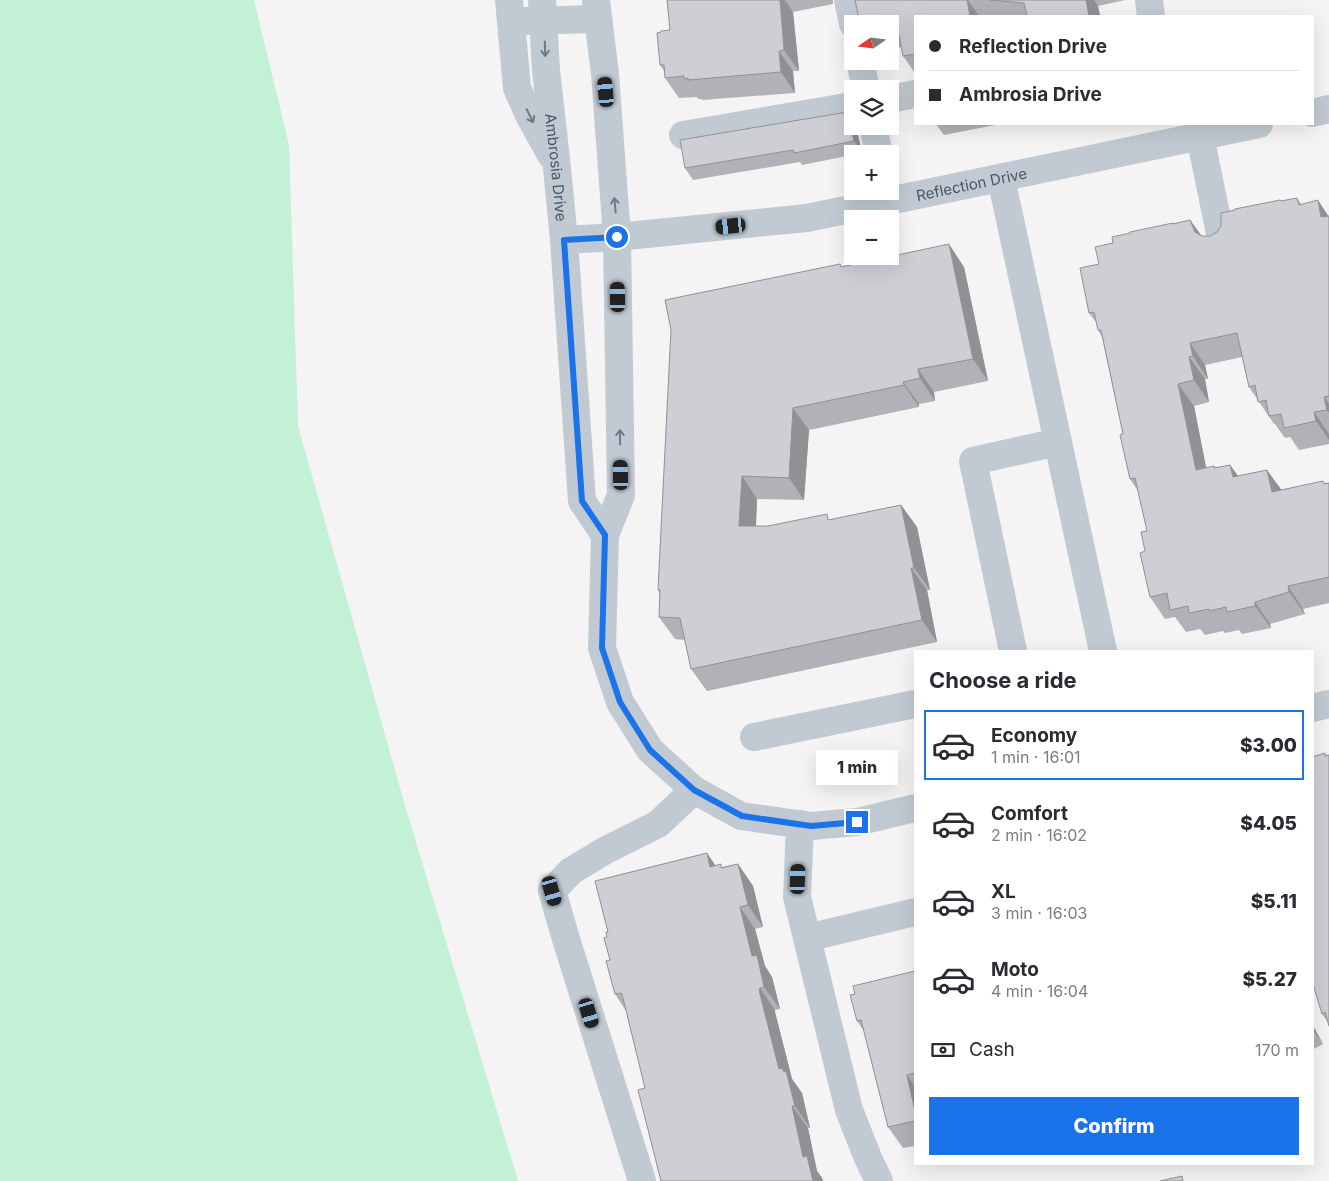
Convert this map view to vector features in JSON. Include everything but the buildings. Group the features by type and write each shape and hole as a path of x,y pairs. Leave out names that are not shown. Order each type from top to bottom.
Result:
{"street":[{"path":"848,0 851,15"},
{"path":"1149,0 1151,15"},
{"path":"557,168 517,88 510,11 596,9 604,74 617,237 621,495 605,535 602,648 620,702 650,750 694,790 742,816 811,826 857,822 914,808"},
{"name":"Ambrosia Drive","path":"543,10 546,70 564,240 582,501 605,535"},
{"path":"899,97 914,94"},
{"path":"683,135 844,107"},
{"name":"Reflection Drive","path":"899,194 1001,178 1254,125"},
{"path":"1200,136 1222,243"},
{"path":"1001,178 1103,650"},
{"name":"Reflection Drive","path":"564,240 617,237 807,218 872,200"},
{"path":"1013,650 973,461 1058,442"},
{"path":"754,737 914,704"},
{"path":"1314,708 1329,704"},
{"path":"642,1181 552,891 571,871 606,850 658,824 694,790"},
{"path":"800,824 797,897 849,1110 879,1181"},
{"path":"807,938 914,912"}],"green space":[{"path":"0,0 254,0 289,145 298,426 404,802 518,1181 0,1181"}],"route":[{"path":"617,237 564,240 582,501 605,535 602,648 620,702 650,750 694,790 742,816 811,826 857,822"}]}
